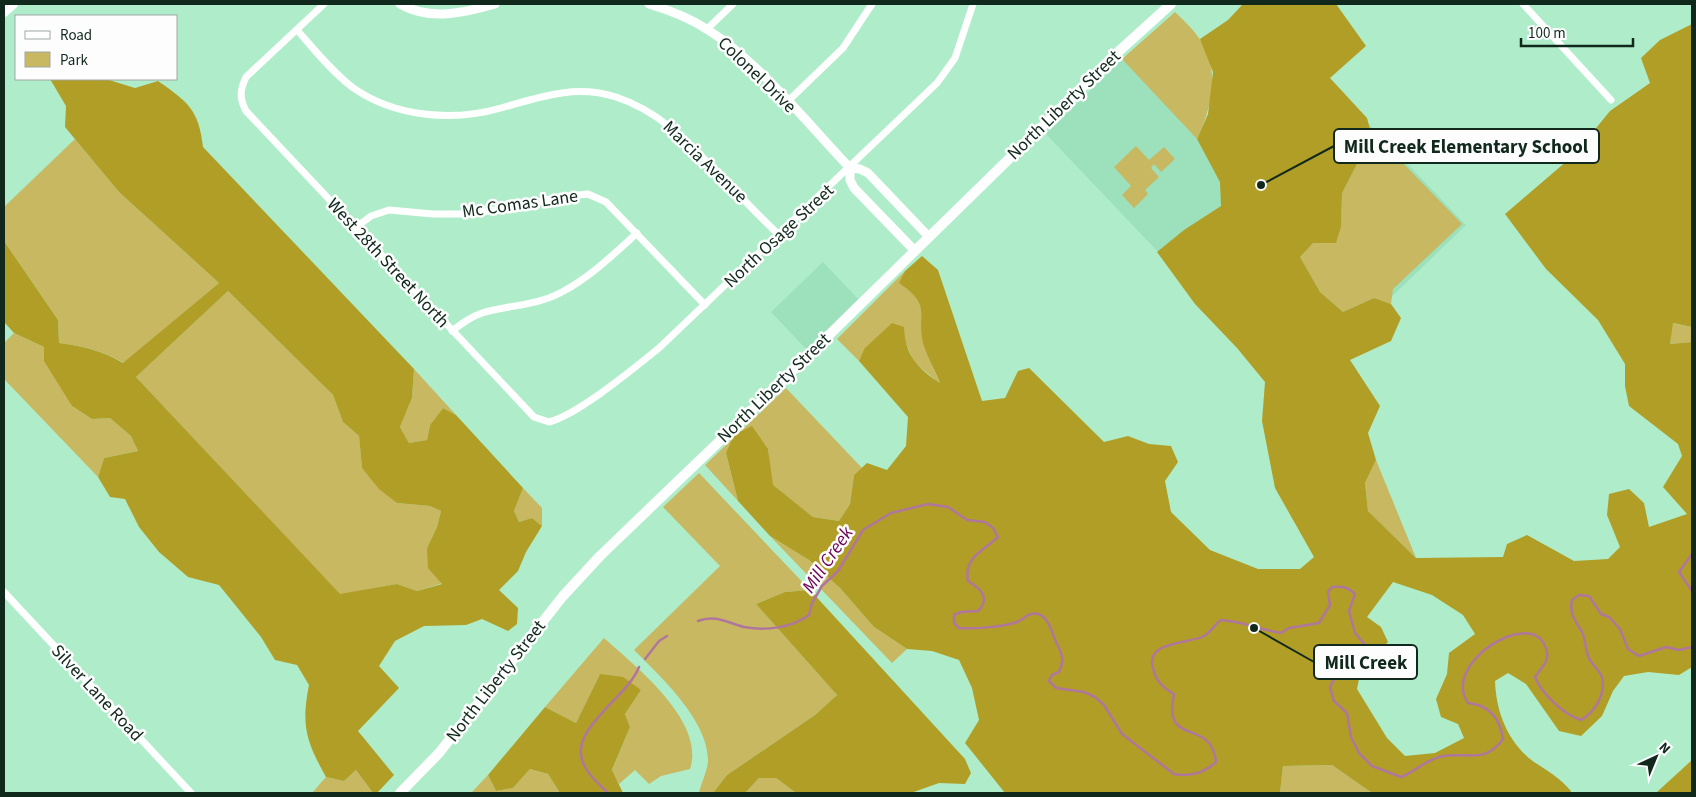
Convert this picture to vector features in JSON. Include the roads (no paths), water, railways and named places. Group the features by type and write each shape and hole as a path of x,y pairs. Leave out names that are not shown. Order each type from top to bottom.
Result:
{"main road":[{"path":"4,12 12,4"},
{"name":"North Liberty Street","path":"400,793 439,753 563,596 600,556 1171,4"}],"street":[{"path":"297,30 324,4"},
{"path":"400,4 418,11 452,14 495,4"},
{"name":"Colonel Drive","path":"649,4 673,11 707,29 744,56 850,168 860,169 868,173 929,237"},
{"path":"707,29 733,4"},
{"path":"787,102 843,48 862,22 872,4"},
{"name":"North Osage Street","path":"539,419 549,422 556,420 628,373 705,305 850,168 947,71 955,58 973,4"},
{"path":"1523,4 1611,100"},
{"name":"West 28th Street North","path":"297,30 246,77 240,89 241,102 246,111 452,332 534,417 539,419"},
{"name":"Marcia Avenue","path":"297,30 330,68 351,86 374,101 406,111 440,115 470,114 500,108 538,96 569,91 599,93 633,103 655,115 677,131 778,236"},
{"name":"Colonel Drive","path":"850,168 850,180 854,188 915,251"},
{"name":"Mc Comas Lane","path":"355,228 371,216 388,210 433,214 467,214 510,208 560,197 588,194 606,202 705,305"},
{"path":"452,332 467,320 480,314 528,305 560,294 600,267 636,234"},
{"name":"Silver Lane Road","path":"4,592 191,793"}],"waterway":[{"name":"Mill Creek","path":"698,621 710,618 744,627 761,629 786,626 794,623 809,615 812,603 822,586 838,571 863,530 891,513 928,504 948,507 967,520 985,522 993,528 998,537 972,560 967,573 968,581 983,594 984,602 982,606 978,611 961,612 954,615 954,623 959,628 972,628 1002,626 1017,622 1034,613 1045,618 1062,657 1059,672 1052,675 1049,681 1056,688 1084,692 1095,697 1104,705 1122,734 1174,774 1180,775 1202,771 1216,762 1212,748 1206,740 1181,728 1175,721 1172,711 1174,694 1163,686 1156,677 1152,659 1155,653 1161,648 1204,636 1221,620 1281,633 1289,628 1319,623 1330,605 1328,592 1332,587 1345,588 1355,594 1349,611 1355,633 1372,653 1367,659 1345,669 1335,679 1330,687 1334,701 1347,713 1351,737 1359,753 1372,766 1401,777 1427,762 1443,756 1476,755 1490,752 1503,739 1502,732 1493,714 1476,704 1468,703 1463,688 1466,672 1476,658 1490,646 1506,637 1522,633 1536,636 1545,646 1547,653 1547,659 1535,677 1542,690 1561,708 1574,717 1581,720 1591,712 1601,696 1603,683 1601,675 1589,658 1582,632 1572,613 1572,600 1579,595 1589,596 1601,614 1609,617 1620,629 1628,649 1639,656 1666,647 1679,650 1692,647"},
{"name":"Mill Creek","path":"1692,554 1679,572 1692,591"},
{"name":"Mill Creek","path":"645,659 659,641 667,636"},
{"name":"Mill Creek","path":"608,793 585,767 581,754 583,741 590,728 623,691 639,667"}],"place":[{"name":"Mill Creek Elementary School","path":"1261,185"},
{"name":"Mill Creek","path":"1254,628"}]}
